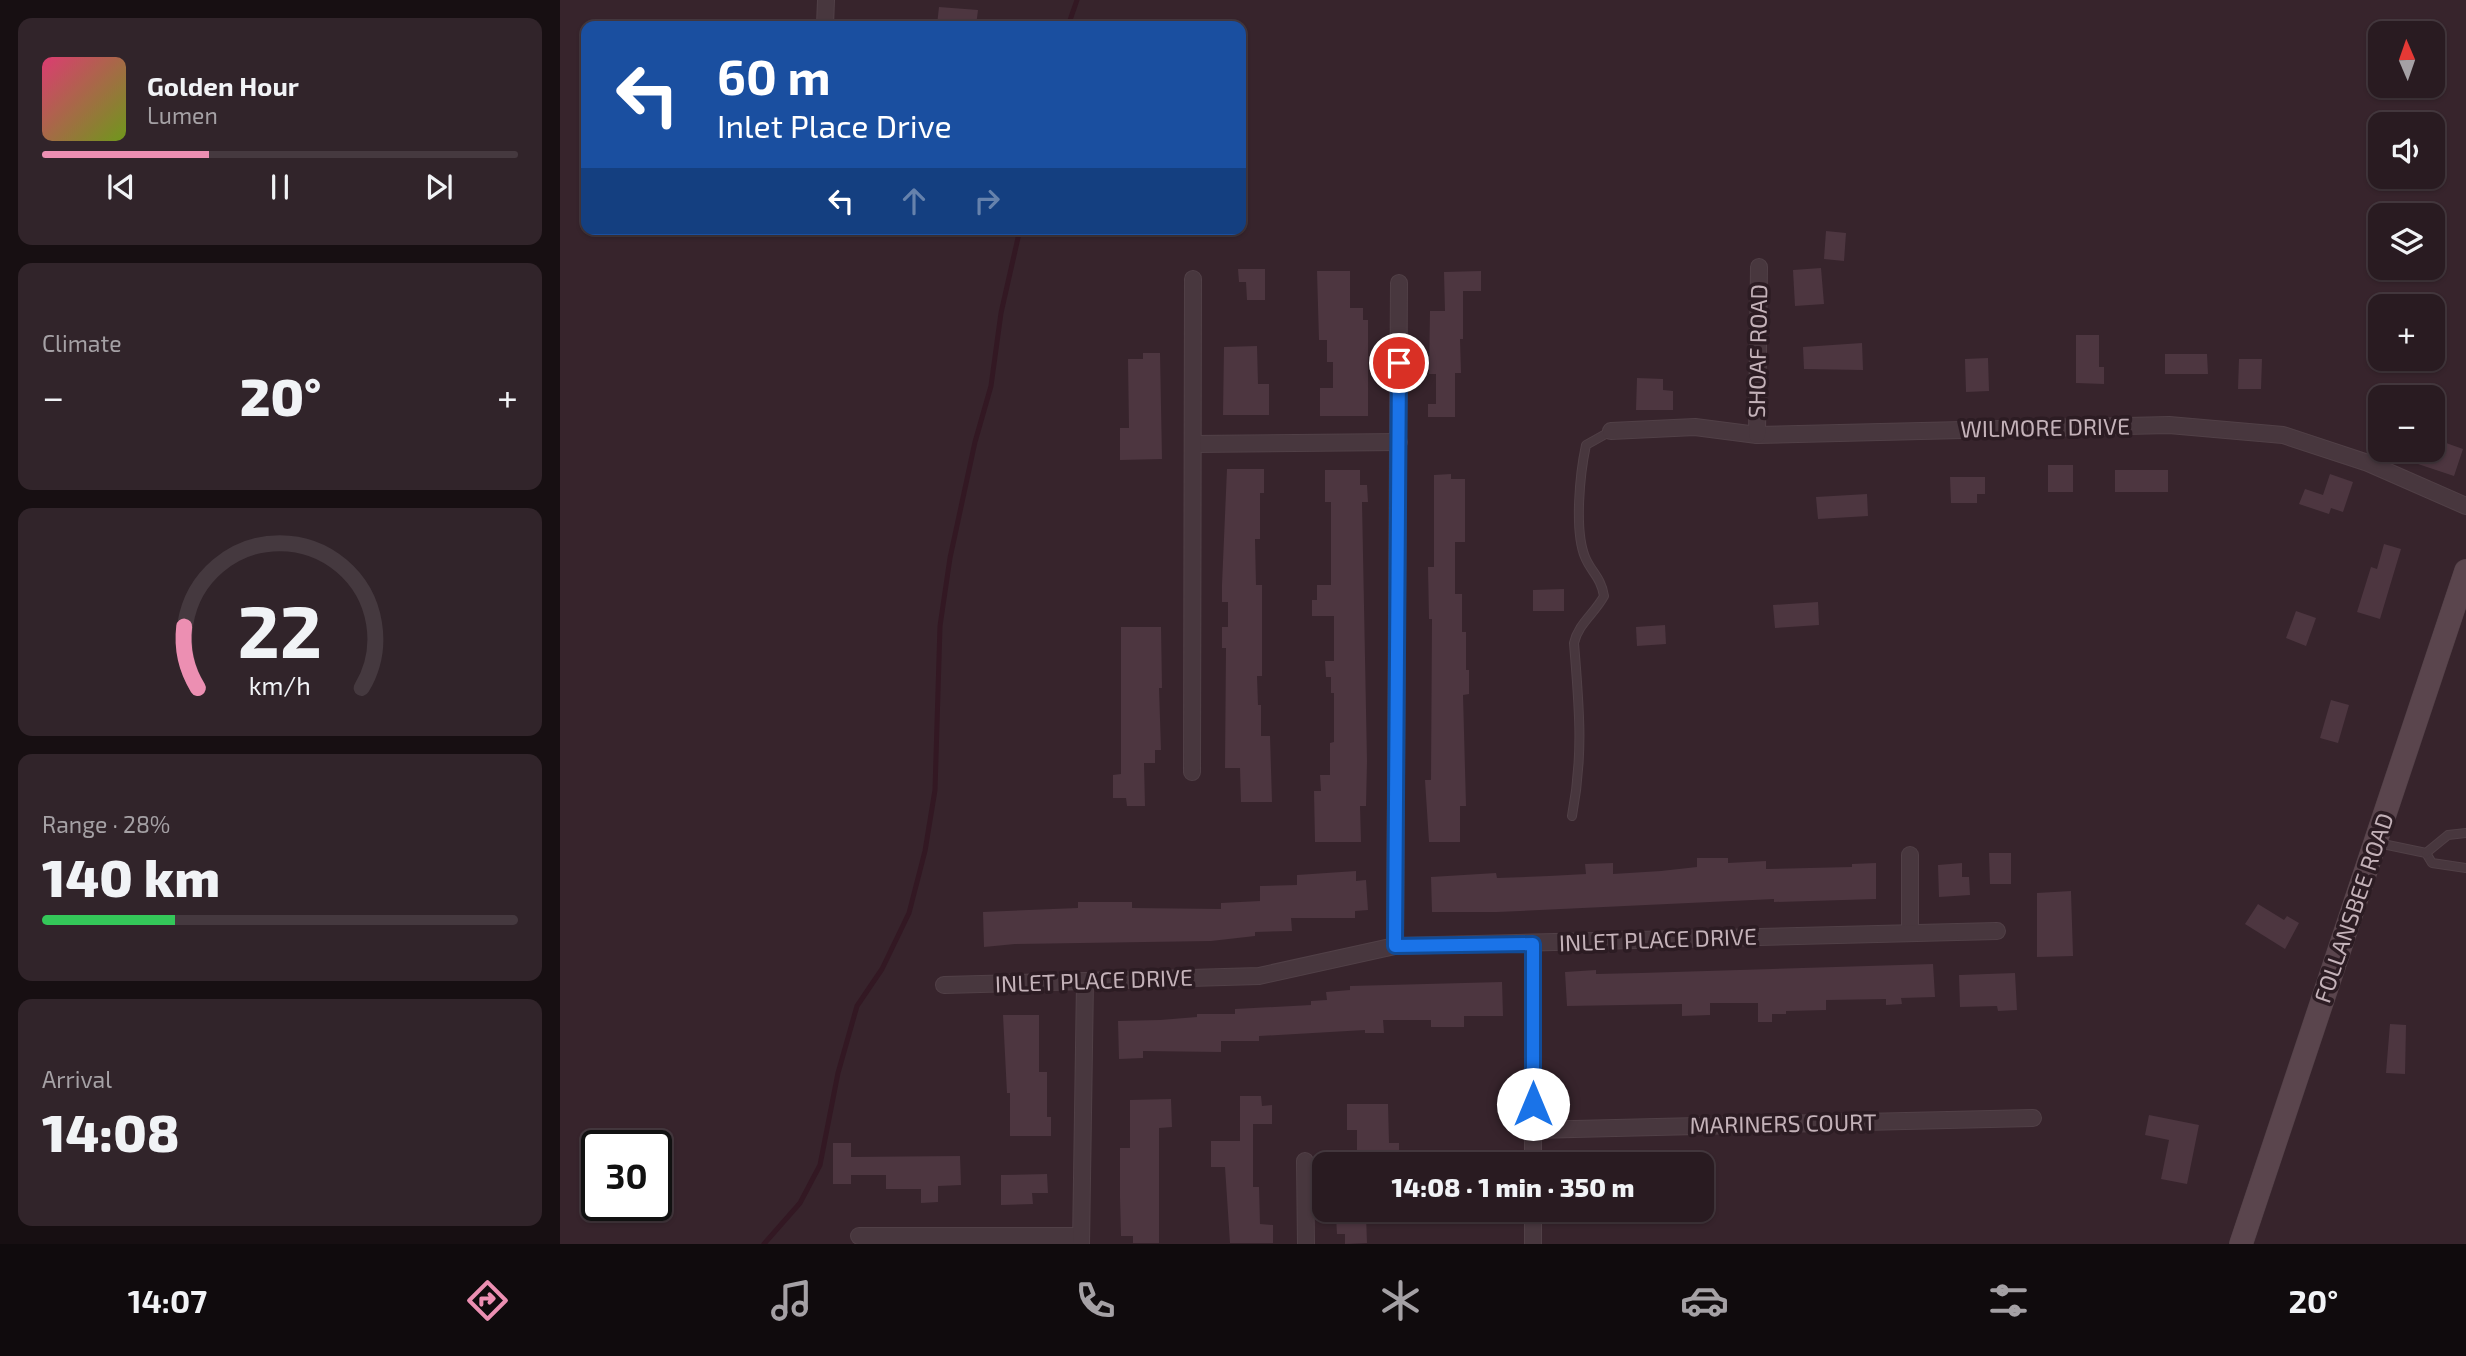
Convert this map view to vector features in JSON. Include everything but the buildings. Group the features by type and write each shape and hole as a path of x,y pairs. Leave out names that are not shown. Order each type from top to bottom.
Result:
{"street":[{"path":"825,21 826,0"},
{"name":"SHOAF ROAD","path":"1757,435 1759,267"},
{"path":"1192,772 1193,279"},
{"path":"1395,946 1399,283"},
{"name":"WILMORE DRIVE","path":"1611,431 1695,427 1757,435 2169,425 2283,435 2368,463 2466,506"},
{"path":"1193,444 1399,442"},
{"name":"FOLLANSBEE ROAD","path":"2241,1244 2466,571"},
{"path":"1910,855 1910,933"},
{"name":"INLET PLACE DRIVE","path":"944,985 1259,976 1395,946 1997,931"},
{"path":"1533,944 1533,1152"},
{"path":"859,1236 1081,1240 1085,982"},
{"name":"MARINERS COURT","path":"1533,1130 2033,1118"},
{"path":"1305,1161 1306,1244"},
{"path":"1533,1222 1533,1244"}],"lane":[{"path":"1572,816 1581,770 1574,643 1576,632 1597,609 1604,596 1597,574 1585,557 1580,471 1586,445 1611,431"},
{"path":"2426,853 2448,835 2466,833"},
{"path":"2376,843 2426,853 2432,863 2466,869"}],"waterway":[{"path":"1070,21 1077,0"},
{"path":"764,1244 800,1203 820,1165 838,1073 857,1006 882,969 909,913 925,851 935,790 940,626 950,558 975,442 991,386 1001,313 1019,235"}],"route":[{"path":"1399,363 1395,946 1533,944 1533,1104"}]}
